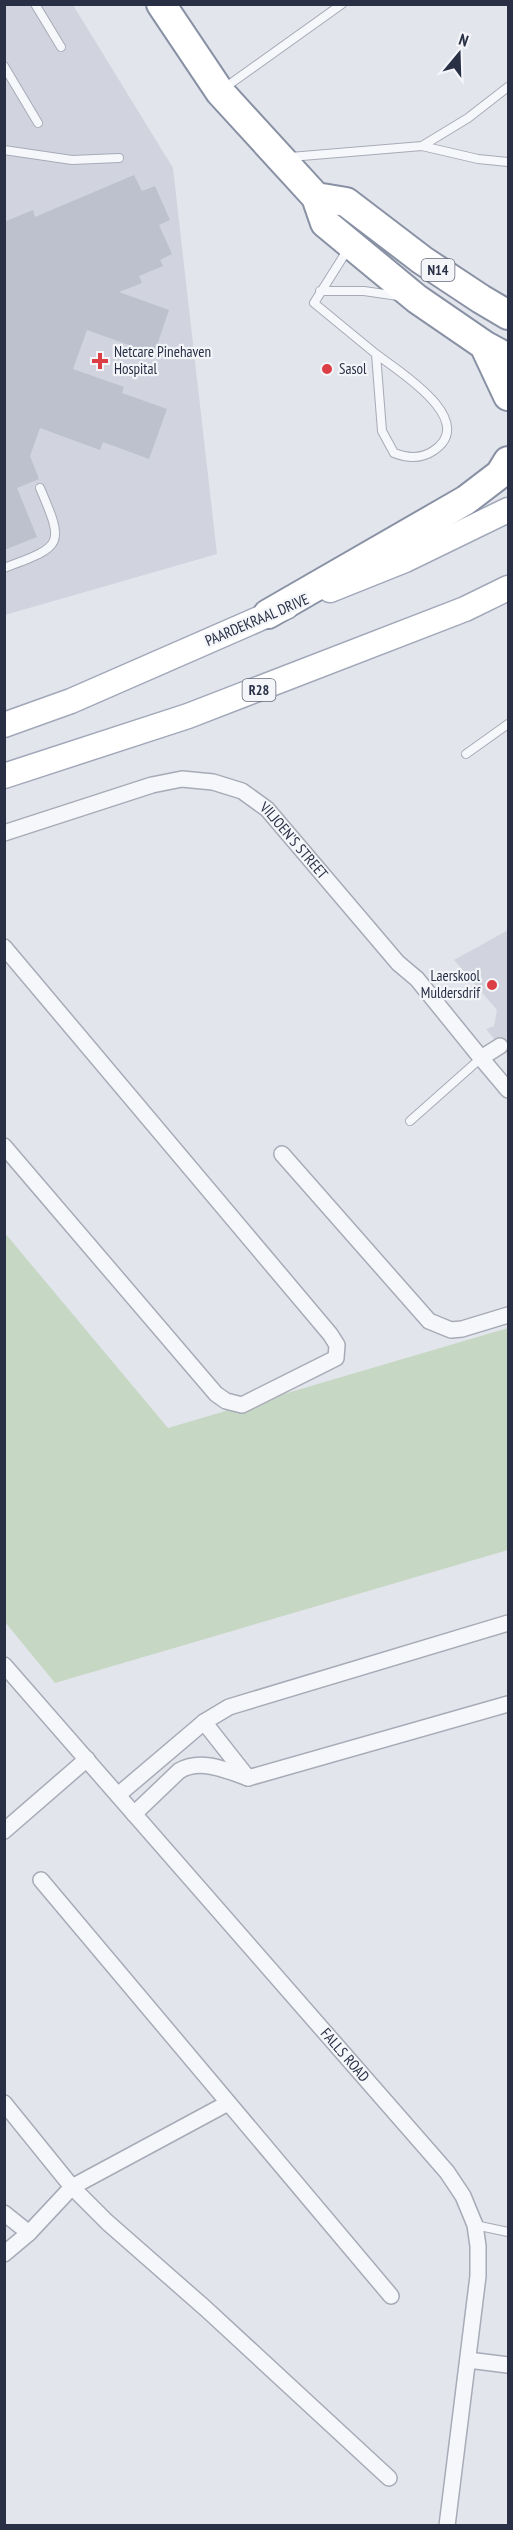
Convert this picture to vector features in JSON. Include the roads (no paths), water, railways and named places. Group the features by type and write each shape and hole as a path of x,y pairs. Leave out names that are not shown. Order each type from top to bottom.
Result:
{"highway":[{"name":"N14","path":"161,4 220,92 316,197 346,202 361,233 417,299 496,352"},
{"name":"N14","path":"361,233 422,260 508,315"},
{"path":"496,352 508,396"},
{"path":"268,614 466,500 500,474 508,461"}],"main road":[{"name":"PAARDEKRAAL DRIVE","path":"4,725 71,701 268,614 405,560 508,510"},
{"name":"R28","path":"4,776 199,712 465,609 508,588"}],"street":[{"name":"VILJOEN'S STREET","path":"4,833 152,785 182,779 213,782 242,791 267,809 398,963 417,979 508,1090"},
{"path":"4,947 330,1334 337,1344 336,1358 242,1405 226,1401 216,1394 4,1146"},
{"path":"481,1058 504,1044"},
{"path":"282,1154 429,1321 451,1330 462,1329 508,1315"},
{"path":"118,1795 204,1722 229,1707 508,1623"},
{"name":"FALLS ROAD","path":"4,1665 447,2172 463,2196 475,2225 478,2276 447,2526"},
{"path":"134,1814 187,1766 207,1765 248,1778 508,1704"},
{"path":"204,1722 248,1778"},
{"path":"4,1831 87,1759"},
{"path":"152,1766 165,1785"},
{"path":"41,1880 391,2296"},
{"path":"4,2103 23,2123 72,2187 107,2222 205,2308 389,2478"},
{"path":"4,2254 28,2233 72,2187 228,2103"},
{"path":"4,2213 28,2233"},
{"path":"468,2360 508,2366"}],"lane":[{"path":"35,4 62,47"},
{"path":"220,92 342,4"},
{"path":"4,66 38,123"},
{"path":"422,146 468,118 508,87"},
{"path":"279,157 422,146 478,159 508,162"},
{"path":"4,150 72,160 119,158"},
{"path":"361,233 314,303 417,385 441,409 447,420 447,435 435,450 415,458 394,453 382,431 376,354"},
{"path":"320,291 364,291 417,299"},
{"path":"4,568 41,554 51,546 56,537 56,526 40,488"},
{"path":"466,754 508,724"},
{"path":"410,1121 481,1058"},
{"path":"475,2225 508,2232"}],"place":[{"name":"Netcare Pinehaven Hospital","path":"100,361"},
{"name":"Sasol","path":"327,369"},
{"name":"Laerskool Muldersdrif","path":"492,985"}]}
